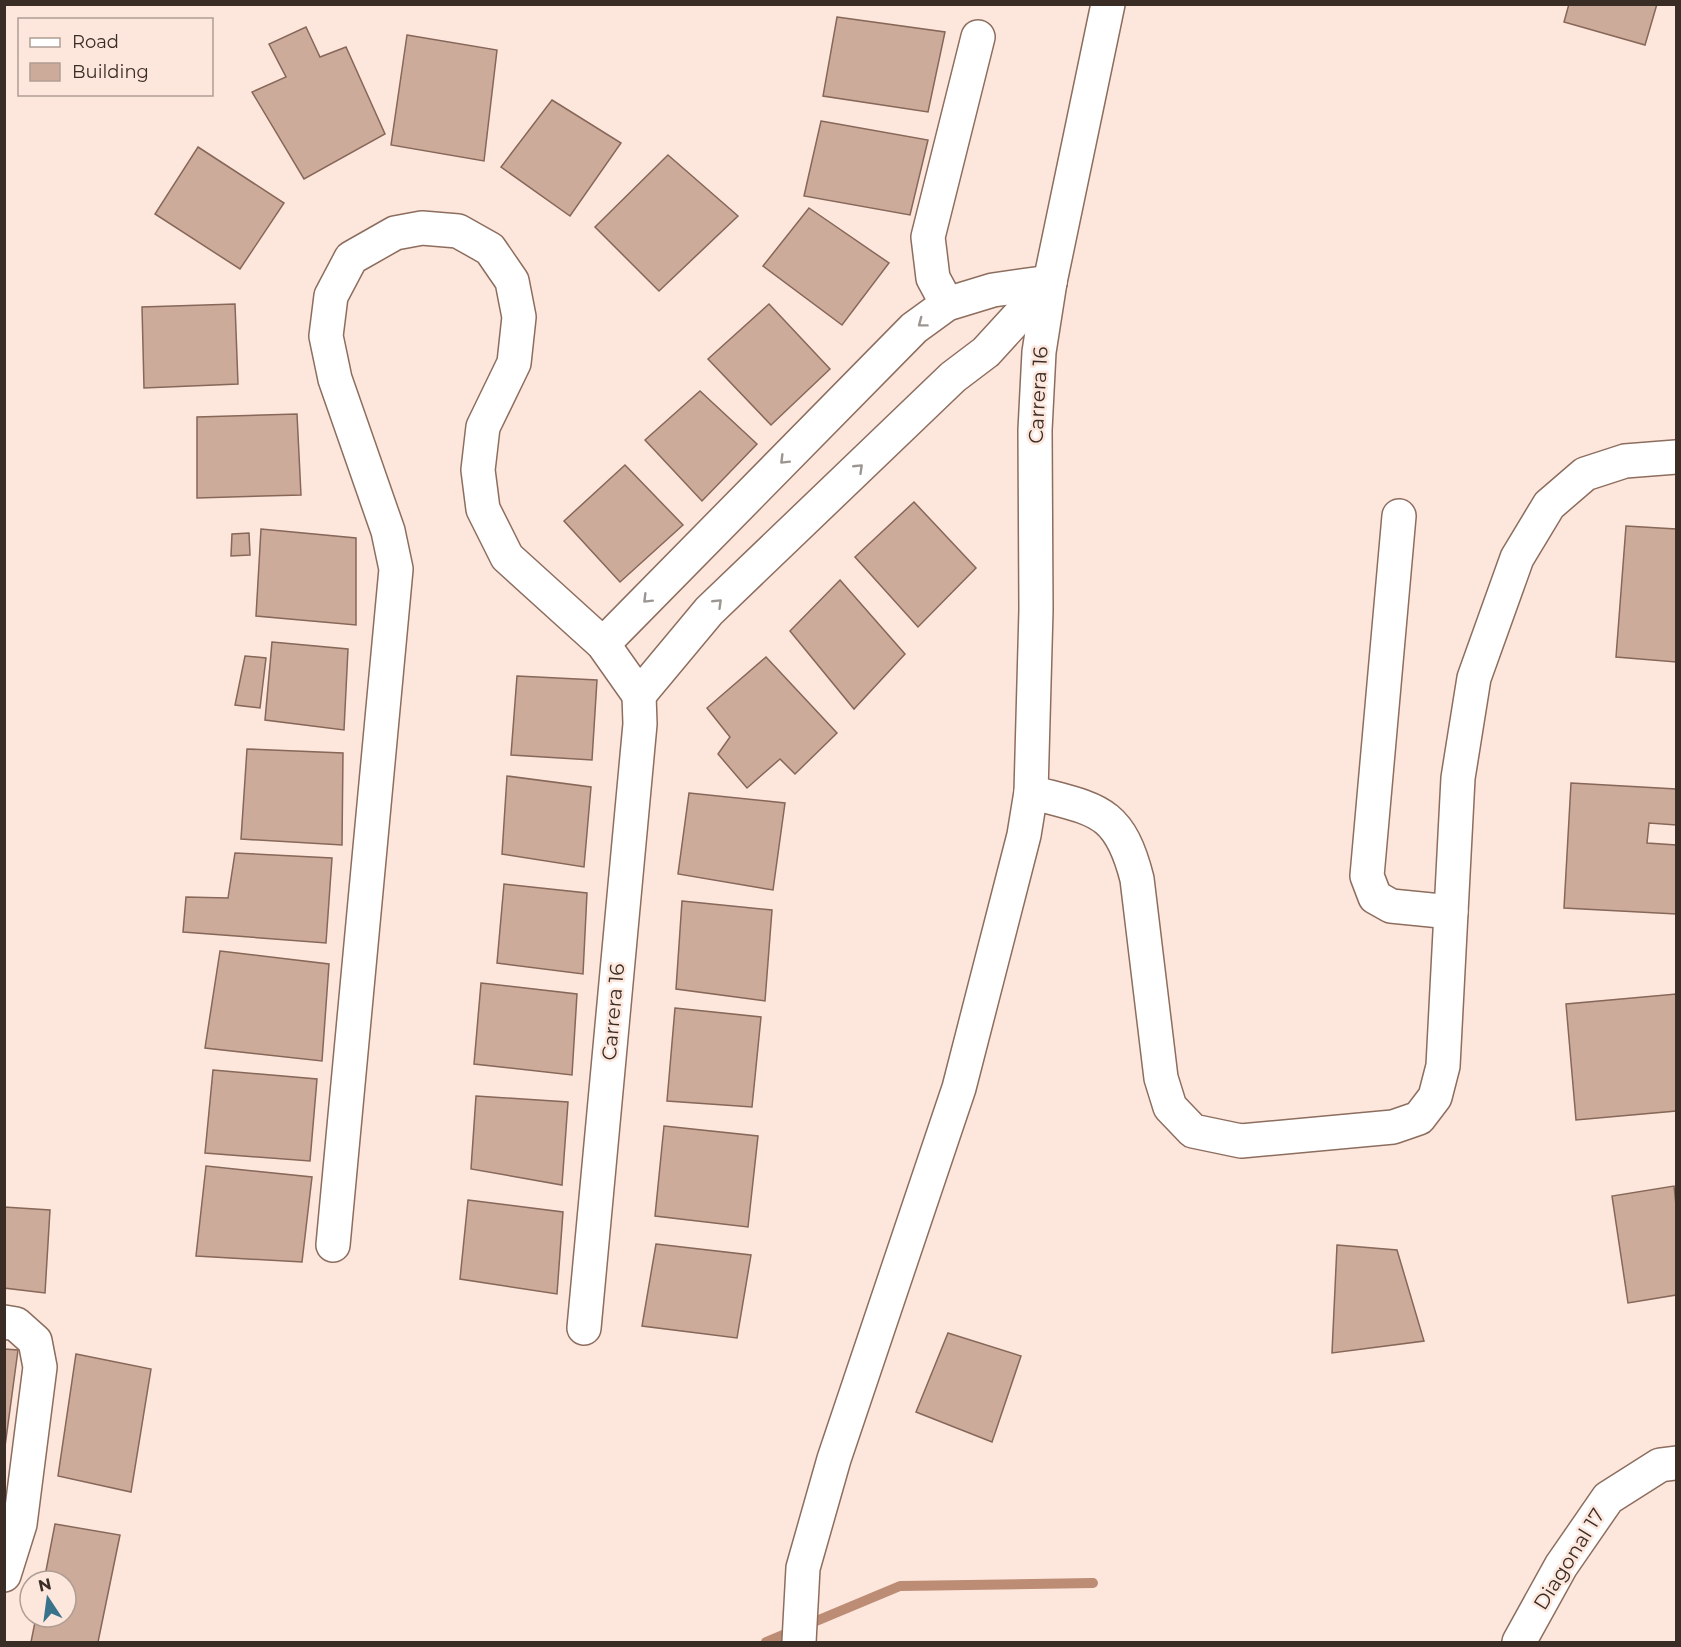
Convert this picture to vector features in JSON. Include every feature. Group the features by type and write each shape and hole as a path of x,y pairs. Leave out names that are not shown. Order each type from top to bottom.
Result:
{"street":[{"name":"Carrera 16","path":"799,1642 803,1568 834,1459 959,1088 1024,835 1031,792 1036,598 1035,430 1039,352 1050,282 1108,4"},
{"path":"947,304 933,278 928,237 978,36"},
{"path":"333,1245 396,568 388,531 335,379 326,336 331,296 351,258 395,232 422,228 458,231 490,249 512,281 519,317 514,363 483,427 478,470 483,508 507,558 603,644 639,695 709,611 953,377 986,352 1050,282"},
{"path":"603,644 914,328 947,304 993,290 1050,282"},
{"path":"1031,792 1087,807 1114,824 1129,849 1137,879 1161,1078 1170,1107 1193,1131 1241,1141 1393,1127 1419,1118 1435,1097 1443,1066 1458,778 1474,678 1517,558 1549,505 1585,474 1625,460 1677,457"},
{"path":"1398,516 1367,876 1375,897 1391,906 1451,912"},
{"name":"Carrera 16","path":"584,1328 640,724 639,695"},
{"path":"4,1322 16,1324 35,1341 40,1367 20,1524 4,1575"},
{"name":"Diagonal 17","path":"1519,1642 1561,1566 1608,1498 1668,1464"}],"building":[{"path":"1569,4 1657,4 1645,45 1564,22"},
{"path":"837,17 945,32 928,112 823,96"},
{"path":"306,27 320,57 346,47 385,134 304,179 252,92 286,77 269,44"},
{"path":"407,35 497,50 484,161 391,145"},
{"path":"552,100 621,143 570,216 501,167"},
{"path":"821,121 928,140 910,215 804,196"},
{"path":"198,147 284,203 240,269 155,214"},
{"path":"668,155 738,216 659,291 595,227"},
{"path":"809,208 889,263 842,325 763,266"},
{"path":"235,304 238,384 144,388 142,307"},
{"path":"769,304 830,369 771,425 708,359"},
{"path":"700,391 757,444 702,501 645,440"},
{"path":"297,414 301,495 197,498 197,417"},
{"path":"625,465 683,525 620,582 564,521"},
{"path":"914,502 976,568 918,627 855,557"},
{"path":"1626,526 1676,529 1676,662 1616,657"},
{"path":"261,529 356,538 356,625 256,616"},
{"path":"249,533 250,555 231,556 232,534"},
{"path":"840,580 905,654 854,709 790,631"},
{"path":"272,642 348,649 344,730 265,720"},
{"path":"245,656 266,658 260,708 235,705"},
{"path":"766,657 837,733 795,774 780,759 747,788 718,754 730,737 707,708"},
{"path":"517,676 597,680 592,760 511,755"},
{"path":"247,749 343,753 342,845 241,839"},
{"path":"507,776 591,787 584,867 502,854"},
{"path":"1571,783 1676,789 1676,825 1649,823 1647,843 1676,845 1676,914 1564,908"},
{"path":"689,793 785,803 773,890 678,874"},
{"path":"235,853 332,858 326,943 183,932 186,897 228,898"},
{"path":"504,884 587,893 583,974 497,963"},
{"path":"682,901 772,910 765,1001 676,989"},
{"path":"220,951 329,964 322,1061 205,1048"},
{"path":"481,983 577,994 572,1075 474,1064"},
{"path":"1676,994 1676,1111 1576,1120 1566,1004"},
{"path":"675,1008 761,1017 752,1107 667,1101"},
{"path":"213,1070 317,1079 310,1161 205,1153"},
{"path":"476,1096 568,1102 562,1185 471,1169"},
{"path":"664,1126 758,1136 748,1227 655,1216"},
{"path":"206,1166 312,1177 302,1262 196,1256"},
{"path":"1674,1186 1676,1295 1628,1303 1612,1196"},
{"path":"468,1200 563,1212 557,1294 460,1279"},
{"path":"4,1207 50,1210 45,1293 4,1288"},
{"path":"656,1244 751,1255 737,1338 642,1326"},
{"path":"1337,1245 1397,1250 1424,1341 1332,1353"},
{"path":"948,1333 1021,1356 992,1442 916,1412"},
{"path":"4,1349 18,1350 4,1454"},
{"path":"76,1354 151,1369 131,1492 58,1476"},
{"path":"55,1524 120,1535 98,1642 31,1642 34,1629 78,1629 78,1569 46,1569"}],"waterway":[{"path":"766,1642 900,1586 1093,1583"}]}
